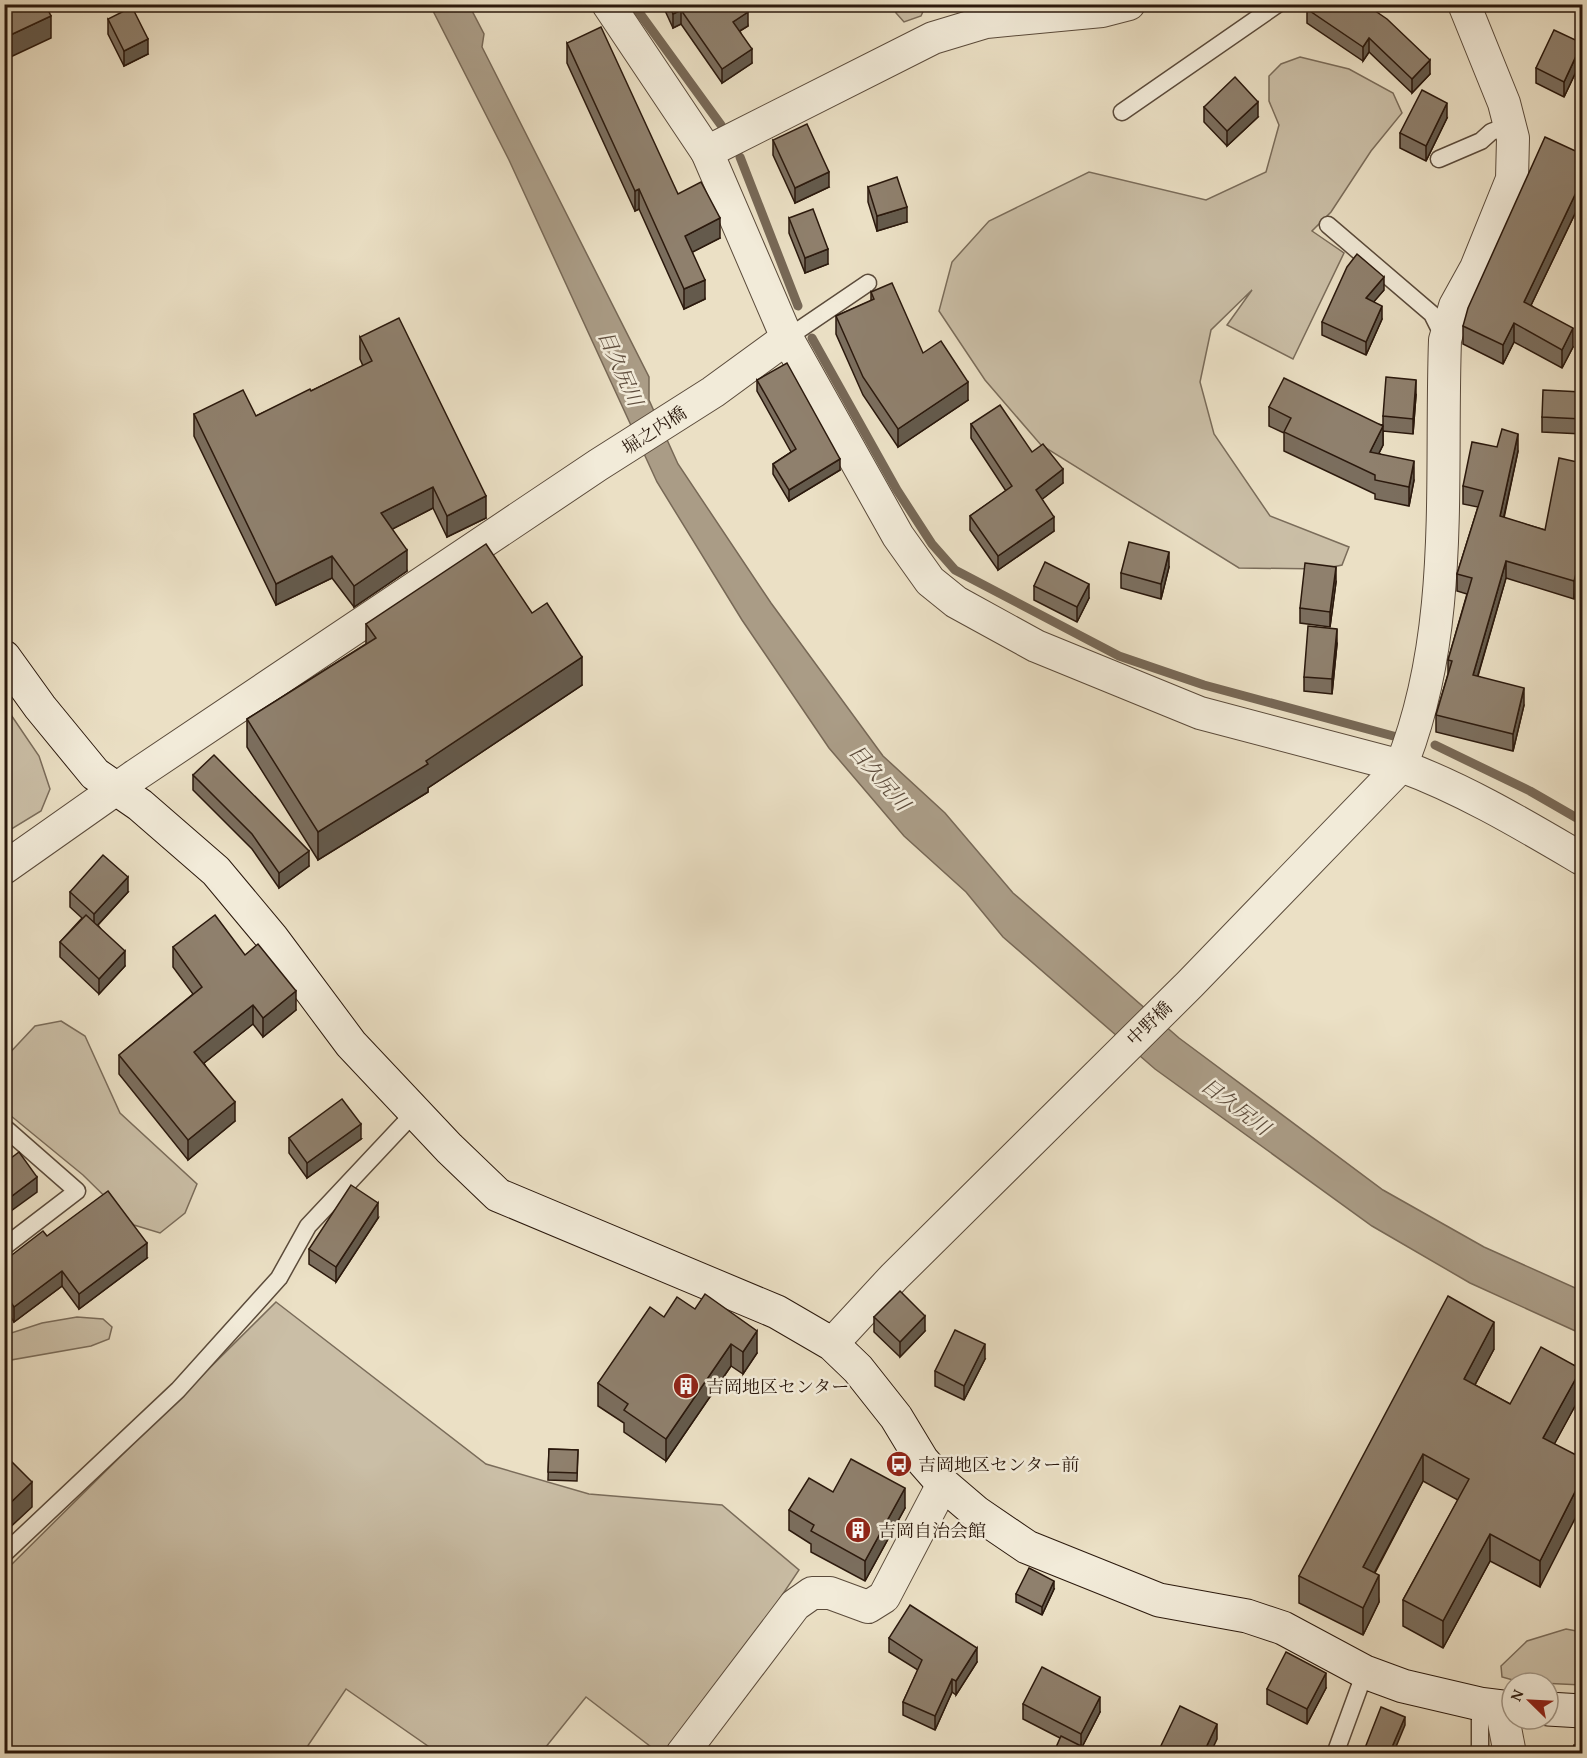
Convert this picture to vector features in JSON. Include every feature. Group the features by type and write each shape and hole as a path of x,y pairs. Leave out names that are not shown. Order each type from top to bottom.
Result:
{"street":[{"path":"608,4 707,152 787,338 898,536 930,581 956,602 1036,646 1200,713 1401,766 1423,774 1520,822 1582,859"},
{"path":"707,152 933,38 986,22 1102,11 1129,4"},
{"path":"1401,766 1418,724 1443,561 1445,340 1455,306 1476,268 1512,179 1513,138 1504,103 1464,4"},
{"name":"堀之内橋","path":"4,868 604,463 705,398 787,338"},
{"path":"4,657 40,707 95,774 140,805 216,871 272,938 351,1044 498,1195 777,1312 832,1344 864,1377 896,1417 922,1460 943,1484 977,1513 1027,1547 1159,1600 1247,1616 1283,1628 1365,1672 1403,1686 1498,1706 1510,1754"},
{"name":"中野橋","path":"832,1344 894,1277 1190,984 1401,766"},
{"path":"682,1754 795,1605 812,1593 830,1593 868,1607 884,1597 943,1484"},
{"path":"1560,1710 1582,1711"}],"lane":[{"path":"1122,112 1278,4"},
{"path":"1439,159 1481,141 1491,132 1509,125"},
{"path":"1328,225 1432,314 1445,340"},
{"path":"787,338 868,283"},
{"path":"4,1554 178,1390 279,1278 308,1226 415,1112"},
{"path":"4,1127 78,1191 4,1246"},
{"path":"1335,1754 1365,1672"},
{"path":"1480,1754 1498,1706"}],"shaded area":[{"path":"895,4 926,5 921,16 904,22 896,13"},
{"path":"1300,57 1349,69 1393,93 1402,113 1371,151 1331,212 1312,231 1344,253 1293,359 1227,325 1252,290 1211,330 1200,382 1214,434 1270,516 1349,547 1342,565 1323,569 1239,568 1041,445 985,380 939,311 952,262 989,221 1089,172 1206,200 1266,172 1279,125 1269,101 1269,76 1281,64"},
{"path":"5,706 39,756 50,789 41,811 5,833"},
{"path":"61,1021 85,1036 120,1113 197,1184 185,1213 160,1233 134,1225 83,1175 5,1111 4,1059 35,1026"},
{"path":"276,1302 486,1464 589,1494 722,1505 799,1570 676,1753 659,1753 586,1697 541,1753 438,1753 346,1689 303,1753 5,1754 5,1571"},
{"path":"77,1317 103,1319 112,1327 109,1339 91,1346 5,1361 5,1335 42,1323"},
{"path":"1566,1629 1582,1632 1582,1685 1560,1684 1560,1671 1501,1671 1501,1666 1527,1641"}],"water":[{"name":"目久尻川","path":"430,5 469,5 484,34 482,47 649,377 649,400 678,464 771,603 883,756 945,813 1013,893 1179,1038 1383,1190 1484,1247 1582,1291 1582,1334 1470,1283 1372,1226 1155,1069 1003,937 966,892 904,836 829,748 742,620 657,482 509,160"}],"building":[{"path":"4,4 45,4 51,16 4,38"},
{"path":"669,4 743,4 748,12 733,22 752,49 722,69 681,10 673,14"},
{"path":"1310,4 1365,4 1387,19 1430,60 1412,79 1369,38 1363,47 1307,9"},
{"path":"132,7 148,39 124,51 108,19"},
{"path":"601,27 678,194 701,182 720,218 685,236 705,280 684,289 639,189 635,191 567,43"},
{"path":"1554,30 1582,43 1564,82 1536,68"},
{"path":"1235,77 1258,102 1227,131 1204,107"},
{"path":"1422,90 1447,103 1426,146 1400,133"},
{"path":"807,124 829,172 795,188 773,140"},
{"path":"1545,137 1582,154 1582,180 1524,302 1573,328 1562,350 1514,323 1503,345 1463,326 1468,308"},
{"path":"897,177 907,207 877,216 868,187"},
{"path":"813,209 828,249 805,258 789,218"},
{"path":"1357,254 1384,277 1366,298 1382,306 1366,342 1322,322 1347,267"},
{"path":"892,283 923,353 941,341 968,382 898,429 863,377 836,316 874,299 871,292"},
{"path":"399,318 486,496 447,516 433,487 381,513 407,550 354,586 332,556 276,584 194,414 243,390 256,416 310,389 311,391 372,361 360,337"},
{"path":"787,363 840,459 789,490 773,464 796,449 757,380"},
{"path":"1386,377 1416,380 1413,419 1383,416"},
{"path":"1284,378 1383,426 1370,452 1414,461 1409,487 1375,480 1375,475 1284,432 1291,418 1269,407"},
{"path":"1543,390 1582,392 1582,419 1542,417"},
{"path":"1000,405 1032,452 1043,444 1063,469 1036,490 1054,517 998,556 970,516 1012,486 971,424"},
{"path":"1502,429 1518,434 1500,516 1545,530 1559,458 1582,463 1582,553 1574,581 1506,561 1473,675 1524,688 1513,734 1436,715 1452,661 1448,660 1472,578 1457,574 1483,491 1463,486 1472,442 1497,447"},
{"path":"1129,542 1169,552 1161,584 1121,573"},
{"path":"486,544 532,613 547,603 582,657 426,761 428,764 318,832 247,719 376,638 366,624"},
{"path":"1045,562 1089,584 1077,607 1034,586"},
{"path":"1305,563 1336,567 1330,612 1300,608"},
{"path":"1308,626 1337,629 1332,679 1304,677"},
{"path":"214,755 309,851 279,873 252,834 193,775"},
{"path":"103,855 128,877 94,914 70,892"},
{"path":"86,915 125,951 99,979 60,942"},
{"path":"215,915 245,955 258,944 296,991 263,1018 253,1005 194,1052 235,1102 188,1140 119,1055 202,987 173,947"},
{"path":"342,1099 361,1124 307,1163 289,1138"},
{"path":"4,1150 11,1158 19,1152 37,1177 4,1202"},
{"path":"351,1185 378,1203 336,1267 309,1249"},
{"path":"108,1191 147,1243 79,1294 62,1271 14,1307 6,1295 4,1296 4,1261 43,1231 47,1236"},
{"path":"900,1291 925,1316 900,1342 874,1317"},
{"name":"吉岡地区センター","path":"705,1294 757,1331 743,1352 731,1344 666,1439 624,1410 628,1404 598,1383 650,1307 664,1317 677,1297 695,1309"},
{"path":"1448,1296 1494,1322 1464,1379 1510,1404 1541,1347 1581,1369 1543,1438 1582,1458 1582,1478 1540,1561 1490,1534 1443,1621 1403,1600 1469,1479 1423,1454 1363,1567 1379,1575 1363,1608 1299,1576"},
{"path":"955,1330 985,1344 964,1386 935,1371"},
{"path":"549,1449 578,1450 577,1473 548,1472"},
{"path":"4,1454 32,1482 4,1509"},
{"path":"851,1459 905,1488 865,1561 811,1531 814,1525 789,1510 809,1478 833,1492"},
{"path":"1029,1568 1054,1581 1042,1607 1016,1594"},
{"path":"910,1605 977,1648 956,1681 952,1679 935,1716 903,1702 922,1660 889,1638"},
{"path":"1286,1652 1326,1673 1307,1709 1267,1689"},
{"path":"1042,1667 1100,1697 1081,1734 1023,1704"},
{"path":"1180,1706 1217,1724 1203,1754 1157,1754"},
{"path":"1381,1707 1405,1717 1389,1754 1351,1754 1353,1749 1363,1753"},
{"path":"1061,1736 1097,1754 1053,1754"},
{"path":"1574,1745 1582,1749 1582,1754 1570,1754"}],"waterway":[{"path":"633,4 721,125"},
{"path":"740,157 798,306"},
{"path":"812,338 897,490 932,544 955,570 1119,656 1204,685 1397,737"},
{"path":"1435,745 1530,791 1582,821"}],"place":[{"name":"吉岡地区センター","path":"686,1386"},
{"name":"吉岡地区センター前","path":"899,1464"},
{"name":"吉岡自治会館","path":"858,1530"}]}
